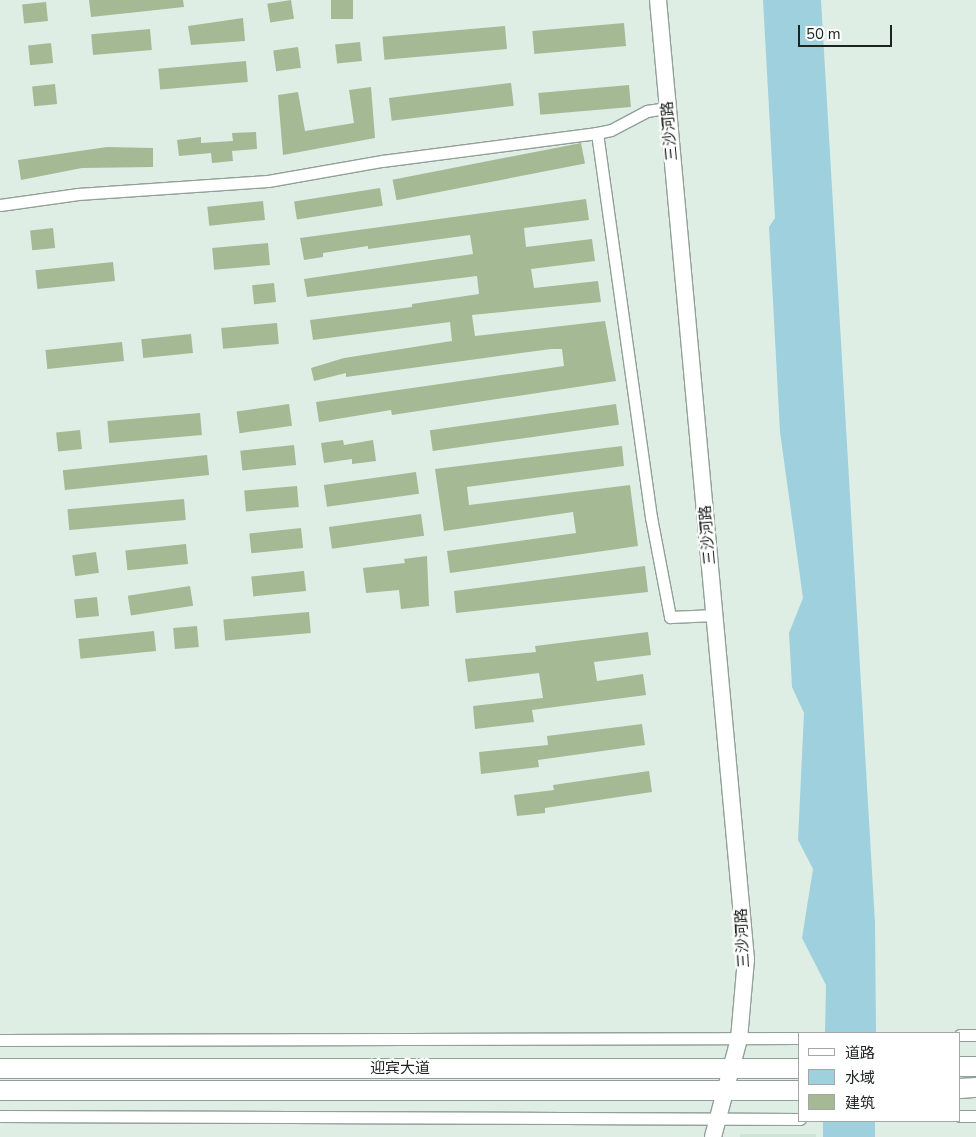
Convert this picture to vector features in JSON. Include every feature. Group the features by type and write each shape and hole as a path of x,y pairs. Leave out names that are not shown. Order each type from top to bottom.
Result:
{"main road":[{"path":"961,1066 976,1066"},
{"name":"迎宾大道","path":"0,1068 488,1070 798,1068"},
{"path":"488,1070 488,1091"},
{"path":"961,1088 976,1087"},
{"name":"迎宾大道","path":"0,1090 798,1090"}],"street":[{"name":"三沙河路","path":"658,0 746,959 739,1039 714,1129"},
{"path":"0,205 78,194 268,181 382,161 598,133 611,130 647,111 667,108"},
{"path":"598,133 650,507 670,617 715,615"},
{"path":"961,1035 976,1035"},
{"path":"0,1040 798,1038"},
{"path":"0,1116 714,1129 798,1119"},
{"path":"961,1116 976,1116"}],"shaded area":[{"path":"740,1134 816,1134 816,1137 740,1137"}],"water":[{"path":"763,0 821,0 875,923 876,1032 825,1032 826,985 802,938 813,869 798,840 804,713 792,687 789,633 803,598 780,432 769,227 775,218"},
{"path":"823,1122 875,1122 875,1137 823,1137"}],"building":[{"path":"89,0 183,0 184,7 91,17"},
{"path":"291,0 294,19 270,23 267,4"},
{"path":"331,0 353,0 353,19 331,19"},
{"path":"46,2 48,21 24,23 22,5"},
{"path":"243,18 245,41 191,45 188,26"},
{"path":"624,23 626,46 534,54 532,31"},
{"path":"505,26 507,49 384,60 382,37"},
{"path":"150,29 152,50 93,55 91,34"},
{"path":"360,42 362,61 337,64 335,45"},
{"path":"51,43 53,63 30,65 28,45"},
{"path":"298,47 301,68 276,71 273,50"},
{"path":"246,61 248,82 160,90 158,69"},
{"path":"511,83 514,106 392,121 389,98"},
{"path":"55,84 57,104 34,106 32,86"},
{"path":"629,85 631,107 540,115 538,93"},
{"path":"371,87 375,138 283,155 278,95 298,92 305,131 354,123 349,90"},
{"path":"256,132 257,149 232,151 233,161 212,163 211,153 179,156 177,140 201,137 201,143 233,141 232,133"},
{"path":"581,143 585,164 397,200 393,180"},
{"path":"107,147 153,148 153,167 82,168 21,180 18,160"},
{"path":"380,188 383,206 297,219 294,202"},
{"path":"586,199 589,220 524,228 526,247 592,239 595,261 531,269 534,288 598,281 601,302 472,315 475,336 605,321 616,381 392,415 391,410 319,422 316,402 564,366 562,349 551,349 346,377 346,373 314,381 311,368 344,358 452,341 450,322 313,340 310,320 412,307 412,304 479,294 477,276 307,297 304,279 473,254 470,235 368,249 368,246 323,253 323,257 304,260 300,238"},
{"path":"263,201 265,220 209,226 207,207"},
{"path":"53,228 55,248 32,250 30,230"},
{"path":"268,243 270,265 214,270 212,248"},
{"path":"113,262 115,281 37,289 35,270"},
{"path":"274,283 276,302 254,304 252,285"},
{"path":"277,323 279,344 223,349 221,328"},
{"path":"191,334 193,353 143,358 141,339"},
{"path":"122,342 124,361 47,369 45,350"},
{"path":"289,404 292,426 240,433 237,411"},
{"path":"616,404 619,425 433,451 430,430"},
{"path":"200,413 202,435 109,443 107,421"},
{"path":"80,430 82,449 58,451 56,433"},
{"path":"343,440 344,445 373,440 376,461 352,464 352,459 324,463 321,443"},
{"path":"294,445 296,465 242,471 240,451"},
{"path":"622,446 624,466 467,487 469,505 630,485 638,546 450,573 447,551 576,533 573,512 444,531 435,469"},
{"path":"207,455 209,475 65,490 63,470"},
{"path":"416,472 419,494 327,507 324,485"},
{"path":"297,486 299,507 246,512 244,491"},
{"path":"184,499 186,520 69,530 67,509"},
{"path":"421,514 424,536 332,549 329,527"},
{"path":"301,528 303,548 251,553 249,533"},
{"path":"186,544 188,564 127,570 125,550"},
{"path":"96,552 99,573 75,576 72,555"},
{"path":"427,556 429,606 401,609 399,590 366,593 363,568 405,563 404,559"},
{"path":"645,566 648,592 456,613 454,591"},
{"path":"304,571 306,591 253,596 251,577"},
{"path":"190,586 193,606 131,616 128,596"},
{"path":"97,597 99,616 76,618 74,599"},
{"path":"309,612 311,633 225,640 223,619"},
{"path":"197,626 199,647 175,649 173,628"},
{"path":"154,631 156,651 81,659 78,639"},
{"path":"648,632 651,655 594,662 597,681 643,674 646,695 532,710 534,722 475,729 473,706 543,698 539,673 468,682 465,659 536,652 535,646"},
{"path":"642,724 645,745 538,760 539,767 481,774 479,752 548,745 547,736"},
{"path":"649,771 652,792 545,808 545,813 517,816 514,795 554,790 553,785"}]}
